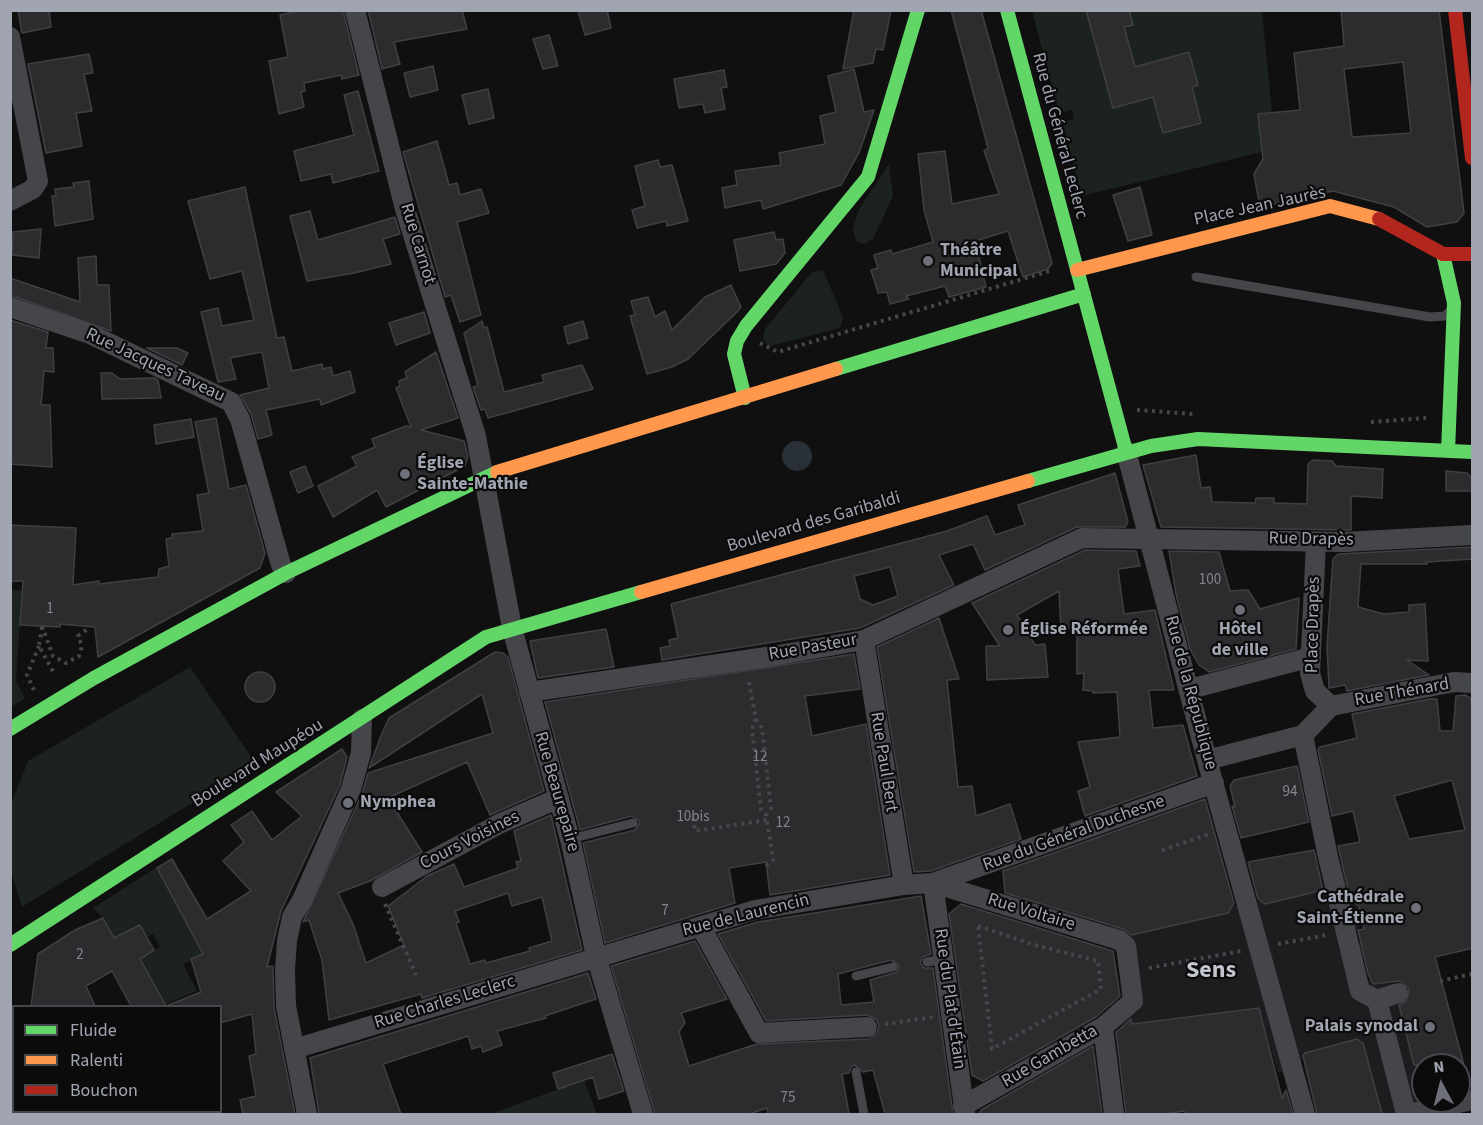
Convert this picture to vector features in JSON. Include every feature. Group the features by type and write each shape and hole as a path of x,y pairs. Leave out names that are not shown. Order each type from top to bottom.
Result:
{"main road":[{"path":"745,398 734,354 737,341 868,177 888,117 918,10"},
{"name":"Rue du Général Leclerc","path":"1006,10 1077,270"},
{"path":"1455,10 1473,158"},
{"name":"Place Jean Jaurès","path":"1077,270 1235,235 1329,206 1376,217 1443,254"},
{"path":"1448,451 1454,303 1443,254 1473,254"},
{"name":"Rue de la République","path":"1077,270 1126,451"},
{"path":"10,729 93,678 286,573 484,476 1084,294"},
{"path":"1126,451 1198,439 1473,452"},
{"name":"Boulevard des Garibaldi","path":"512,628 1126,451"},
{"name":"Boulevard Maupéou","path":"10,945 486,637 512,628"}],"street":[{"name":"Rue Carnot","path":"355,10 405,208 476,436 512,628"},
{"path":"10,37 38,181 33,189 10,201"},
{"name":"Rue Jacques Taveau","path":"10,307 90,334 231,402 240,419 281,565 286,573"},
{"name":"Rue de la République","path":"1126,451 1207,760 1261,947 1305,1114"},
{"name":"Rue Drapès","path":"1149,537 1316,542 1473,535"},
{"name":"Rue Pasteur","path":"529,692 687,674 864,640 1082,538 1149,537"},
{"name":"Place Drapès","path":"1316,542 1310,673 1315,691 1331,706"},
{"name":"Rue Beaurepaire","path":"512,628 570,839 597,956 644,1114"},
{"name":"Rue Paul Bert","path":"864,640 904,885"},
{"path":"1190,689 1311,657"},
{"name":"Rue Thénard","path":"1331,706 1454,682 1473,683"},
{"path":"1207,760 1303,735 1331,706"},
{"path":"307,1114 286,1006 285,970 291,917 302,900 351,789 360,753 362,719"},
{"path":"1303,735 1329,861 1360,991 1377,1000 1398,993"},
{"name":"Rue du Général Duchesne","path":"933,883 1214,783"},
{"name":"Cours Voisines","path":"388,884 499,824 559,798"},
{"name":"Rue de Laurencin","path":"597,956 755,910 904,885 933,883"},
{"name":"Rue Voltaire","path":"933,883 1119,940 1126,946 1129,972"},
{"name":"Rue du Plat d'Étain","path":"933,883 935,960 951,1014 964,1110"},
{"path":"701,927 759,1033 855,1030"},
{"name":"Rue Charles Leclerc","path":"294,1049 597,956"},
{"name":"Rue Gambetta","path":"964,1110 1103,1027 1133,1001 1129,972"},
{"path":"1377,1000 1407,1114 1473,1100"},
{"path":"1103,1027 1114,1114"}],"lane":[{"path":"1196,278 1430,317 1446,316 1454,303"},
{"path":"1430,317 1445,330 1454,343"},
{"path":"570,839 633,823"},
{"path":"856,976 893,968"},
{"path":"856,1072 864,1114"}],"path":[{"path":"737,341 758,342 778,352 1053,270 1054,267"},
{"path":"33,687 27,675 39,646 42,626 53,656 66,663 79,656 82,646 78,636 89,628"},
{"path":"39,646 54,675"},
{"path":"735,666 756,719 762,728 771,808 766,814"},
{"path":"756,719 752,729 761,810 766,814 773,860 766,866"},
{"path":"693,818 695,831 767,820"},
{"path":"1162,850 1218,830"},
{"path":"388,884 386,910 416,975"},
{"path":"978,926 1035,945 1098,962 1101,989 992,1049 978,926"},
{"path":"1129,972 1346,932"},
{"path":"1440,981 1473,974"},
{"path":"855,1030 951,1014"}],"shaded area":[{"path":"1032,11 1086,11 1113,108 1153,97 1163,133 1197,124 1172,92 1198,85 1189,53 1135,67 1124,27 1133,25 1129,11 1262,11 1272,113 1258,115 1262,152 1082,196 1062,122 1074,119 1072,110 1059,113"},
{"path":"889,164 893,196 873,239 864,244 857,242 853,230 858,211"},
{"path":"823,270 843,317 840,328 770,346 763,340 765,329 812,272"},
{"path":"797,441 808,445 812,456 808,467 797,471 786,467 782,456 786,445"},
{"path":"11,590 22,590 16,681 25,698 11,707"},
{"path":"190,667 256,764 22,907 11,872 10,807 28,761"},
{"path":"1341,864 1348,886 1343,888 1345,897 1351,896 1359,904 1362,921 1356,932 1357,942 1364,945 1365,951 1360,968 1372,984 1396,984 1400,1000 1397,1001 1401,1003 1412,1053 1411,1113 1424,1114 1381,1114 1363,1043 1357,1039 1305,1053 1299,1065 1278,1073 1260,1011 1255,1008 1111,1026 1110,1001 1128,999 1122,946 1104,947 1105,936 1117,923 1145,932 1228,913 1232,907 1248,902 1260,901 1265,904 1321,890"},
{"path":"157,867 203,954 183,964 197,991 162,1005 149,1005 147,1001 152,980 140,959 160,947 153,934 147,937 140,925 110,940 103,918 93,908"},
{"path":"584,1080 597,1114 493,1114 493,1113"}],"building":[{"path":"18,10 49,10 51,27 22,33"},
{"path":"302,10 343,10 359,75 342,79 341,75 304,83 305,91 301,92 304,107 279,114 269,61 288,57 280,15"},
{"path":"368,10 462,10 467,29 394,42 400,64 382,69"},
{"path":"578,10 607,10 611,28 585,35"},
{"path":"854,10 891,10 883,50 876,49 873,63 843,69"},
{"path":"951,10 981,10 1052,263 1048,269 1023,277 1008,231 975,241 986,287 949,297 945,286 906,296 909,299 890,304 887,292 878,293 871,270 878,268 874,255 891,250 892,254 933,242 924,210 918,154 945,151 952,204 999,194 984,151 988,148"},
{"path":"1086,10 1129,10 1133,25 1124,27 1135,67 1189,52 1198,85 1192,87 1201,123 1163,133 1153,97 1113,108"},
{"path":"1341,10 1439,10 1464,213 1457,222 1427,227 1394,207 1333,191 1260,207 1254,174 1263,159 1258,114 1300,110 1294,53 1344,46","holes":["1403,62 1411,133 1352,137 1344,69"]},
{"path":"549,35 558,66 543,69 533,39"},
{"path":"89,54 93,73 84,74 92,111 76,113 82,146 46,153 28,64"},
{"path":"433,66 438,90 410,97 404,73"},
{"path":"854,69 864,112 874,110 859,153 841,185 763,209 761,200 725,208 722,188 737,185 735,171 781,165 779,153 825,144 820,116 836,112 828,76"},
{"path":"724,70 727,87 721,88 725,109 705,113 703,104 679,108 674,79"},
{"path":"488,89 494,118 469,124 462,95"},
{"path":"358,91 379,171 333,183 331,174 301,181 294,151 354,135 344,95"},
{"path":"437,141 449,185 457,183 460,195 481,189 489,213 457,222 481,315 460,322 451,295 445,297 403,152"},
{"path":"658,160 660,167 672,165 688,221 667,226 666,221 637,228 632,210 645,206 635,166"},
{"path":"89,181 93,219 55,226 52,196 56,196 55,189 74,187 73,183"},
{"path":"245,187 277,338 284,337 292,371 322,364 323,369 331,367 333,376 350,371 355,392 321,405 320,399 266,410 272,435 258,439 251,414 240,395 269,388 262,352 230,358 236,379 218,382 201,312 218,308 222,326 254,320 242,271 210,279 188,201"},
{"path":"1140,187 1152,235 1128,241 1113,195"},
{"path":"310,211 318,240 395,217 400,234 383,239 391,264 307,281 290,216"},
{"path":"41,229 39,258 12,255 13,232"},
{"path":"774,232 776,240 783,239 785,253 776,264 740,271 734,240"},
{"path":"96,256 97,285 109,285 111,331 10,295 10,278 80,302 78,258"},
{"path":"731,285 741,307 737,312 688,359 672,367 647,374 630,316 635,315 631,301 648,297 655,317 665,311 672,330 705,297"},
{"path":"424,312 430,333 396,345 389,323"},
{"path":"10,320 48,332 46,348 53,348 54,372 44,371 41,405 50,405 52,467 10,464"},
{"path":"482,321 484,328 487,327 504,392 544,382 542,375 582,365 593,389 488,418 485,409 481,410 473,387 478,386 464,333"},
{"path":"583,321 588,338 568,344 564,327"},
{"path":"147,348 177,348 188,353 182,365"},
{"path":"436,352 458,418 421,430 464,441 468,456 465,466 386,507 377,490 333,517 318,486 357,466 352,457 375,447 372,439 406,426 411,427 396,388 400,386 399,381 407,378 405,372"},
{"path":"101,373 112,373 120,379 155,378 158,380 161,398 102,399"},
{"path":"216,418 229,489 246,485 265,553 260,568 98,657 95,627 60,624 60,627 20,625 23,581 10,581 10,525 76,528 73,585 158,577 159,569 169,566 166,539 172,538 172,534 203,531 197,495 209,493 195,422"},
{"path":"191,419 194,437 156,444 154,425"},
{"path":"1196,455 1201,488 1210,487 1212,502 1255,503 1256,498 1274,498 1274,503 1307,504 1308,464 1313,460 1332,461 1336,466 1383,469 1382,498 1351,496 1351,530 1161,527 1143,465"},
{"path":"305,466 313,486 298,493 290,472"},
{"path":"1446,471 1467,473 1472,478 1472,491 1446,491"},
{"path":"1115,473 1128,522 1125,527 1077,527 985,570 973,544 939,555 954,585 860,628 662,660 660,648 670,646 669,640 678,638 671,604 947,531 987,516 995,535 1025,525 1018,505","holes":["890,567 898,596 873,605 860,599 854,576"]},
{"path":"1473,547 1473,559 1427,562 1427,564 1361,564 1358,607 1384,614 1409,612 1409,605 1425,604 1428,661 1407,660 1429,675 1347,691 1345,685 1329,688 1327,646 1333,559 1338,554"},
{"path":"1085,550 1136,551 1140,566 1118,569 1124,614 1155,610 1174,690 1149,690 1153,728 1183,725 1197,776 1085,816 1078,791 1090,787 1078,742 1120,737 1117,692 1093,693 1093,691 1083,690 1084,673 1077,674 1077,628 1061,629 1059,591 1017,615 1035,645 1045,644 1048,677 987,680 986,646 1000,646 972,603"},
{"name":"Hôtel de ville","path":"1169,551 1219,552 1230,591 1248,590 1260,609 1299,598 1296,649 1209,672 1199,665 1190,649 1176,594"},
{"path":"939,618 959,679 947,680 958,787 972,786 976,816 1010,804 1021,839 931,871 914,872 877,647"},
{"path":"606,629 614,667 538,678 530,641"},
{"path":"495,652 503,653 508,657 544,791 490,815 467,762 388,798 422,852 370,881 338,893 353,924 366,963 404,945 388,906 427,876 454,864 464,887 518,868 516,862 521,861 514,831 551,815 582,950 422,998 421,994 329,1020 322,960 309,920 303,922 362,794 368,773 493,733 482,694 369,768 389,718","holes":["508,893 512,906 542,897 552,941 529,948 530,951 486,963 485,960 470,964 456,923 459,922 455,911"]},
{"path":"854,654 860,689 805,696 812,736 866,724 890,875 770,895 766,862 729,868 735,903 605,943 583,843 635,830 640,822 632,816 580,830 545,702"},
{"path":"260,672 271,676 275,687 271,698 260,702 249,698 245,687 249,676"},
{"path":"1465,695 1470,698 1473,708 1473,948 1435,957 1461,1053 1411,1053 1399,1005 1407,1000 1409,989 1400,981 1373,984 1368,974 1358,930 1364,929 1359,906 1350,898 1338,846 1360,842 1353,811 1332,816 1318,750 1320,747 1357,738 1352,714 1430,699 1437,699 1440,731 1453,731 1456,696","holes":["1452,780 1465,830 1409,839 1394,796"]},
{"path":"342,749 347,757 340,785 281,911 267,967 273,966 274,1008 295,1114 243,1114 240,1100 256,1096 249,1056 256,1054 252,1014 222,1022 222,1005 168,1005 201,992 191,959 203,954 157,868 172,859 207,919 251,891 223,861 244,842 231,825 252,811 272,840 302,816 276,792"},
{"path":"1297,766 1309,822 1241,838 1232,806 1235,807 1230,786 1234,780"},
{"path":"1205,799 1234,903 1228,913 1131,935 1123,929 1005,893 1003,871"},
{"path":"1314,850 1323,890 1265,904 1258,899 1248,862"},
{"path":"921,896 931,954 923,957 920,963 924,968 933,968 953,1114 885,1114 873,1070 863,1072 855,1065 851,1067 849,1073 842,1074 849,1114 768,1114 767,1108 749,1114 655,1114 611,966 695,941 727,999 681,1013 685,1022 679,1032 689,1066 757,1044 868,1039 877,1033 879,1026 877,1020 867,1015 766,1021 718,934 758,922","holes":["891,960 899,965 897,972 870,980 874,1002 841,1005 838,974"]},
{"path":"961,904 1113,951 1120,996 1096,1017 983,1081 972,1075 949,914"},
{"path":"103,918 114,938 140,925 154,950 140,959 165,1005 130,1005 112,971 86,986 95,1005 31,1005 38,954 75,930"},
{"path":"588,973 596,999 545,1016 546,1018 497,1031 502,1045 483,1052 481,1046 472,1049 468,1036 383,1064 401,1114 319,1114 310,1058"},
{"path":"1259,1008 1282,1098 1286,1090 1293,1114 1186,1114 1184,1111 1165,1114 1126,1114 1116,1032 1131,1019 1132,1024"},
{"path":"1357,1039 1363,1043 1382,1114 1317,1114 1303,1056 1305,1053"},
{"path":"1093,1046 1102,1114 979,1114 981,1110"},
{"path":"612,1054 624,1091 599,1099 593,1077 558,1089 553,1073"}],"traffic: fast":[{"path":"745,398 734,354 737,341 746,326 868,177 918,10"},
{"path":"1007,10 1126,451"},
{"path":"1443,254 1454,303 1448,451"},
{"path":"836,369 1084,294"},
{"path":"1028,481 1151,446 1198,439 1472,452"},
{"path":"10,729 94,678 286,573 497,472"},
{"path":"10,945 486,637 641,592"}],"traffic: slow":[{"path":"1077,270 1330,206 1379,219"},
{"path":"497,472 836,369"},
{"path":"641,592 1028,481"}],"traffic: jam":[{"path":"1455,10 1472,158"},
{"path":"1379,219 1443,254 1472,254"}],"place":[{"name":"Théâtre Municipal","path":"928,261"},
{"name":"Église Sainte-Mathie","path":"405,474"},
{"name":"Hôtel de ville","path":"1240,610"},
{"name":"Église Réformée","path":"1008,630"},
{"name":"Nymphea","path":"348,803"},
{"name":"Cathédrale Saint-Étienne","path":"1416,908"},
{"name":"Palais synodal","path":"1430,1027"}],"district":[{"name":"Sens","path":"1211,972"}]}
